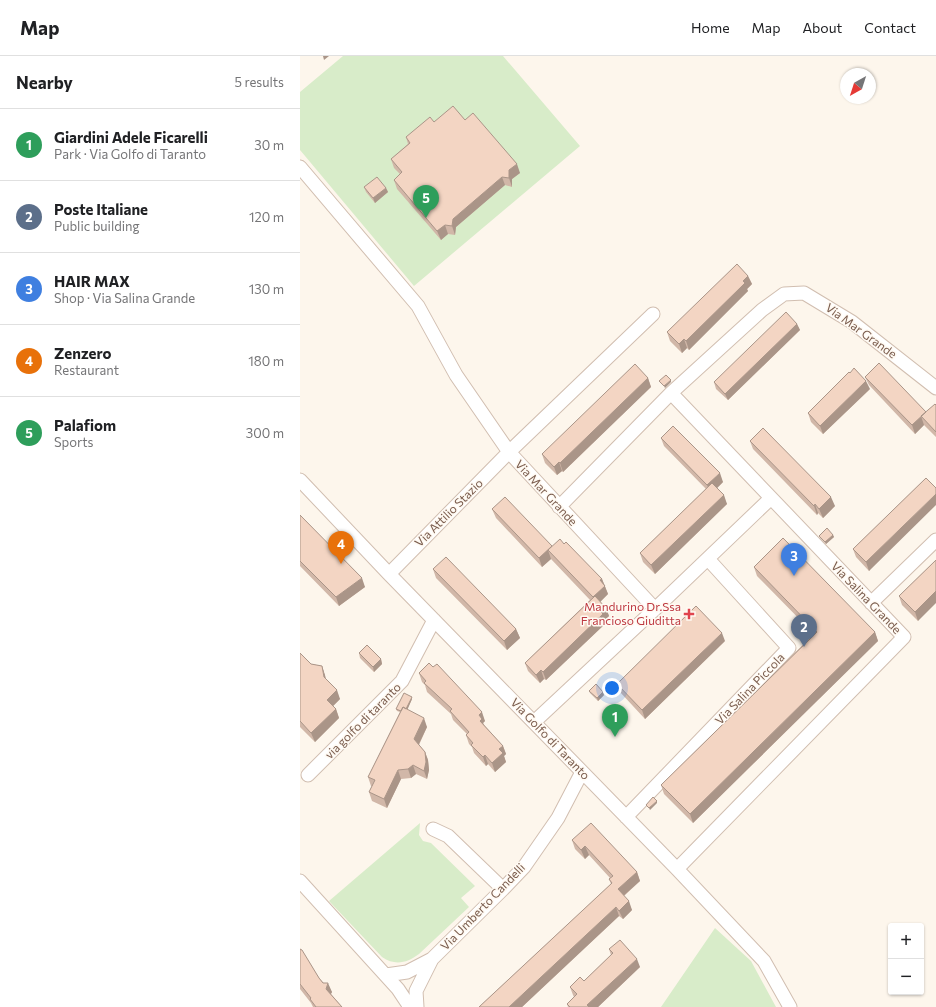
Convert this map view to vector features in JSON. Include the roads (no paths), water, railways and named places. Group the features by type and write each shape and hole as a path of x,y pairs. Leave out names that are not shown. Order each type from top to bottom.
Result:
{"street":[{"path":"300,167 418,306 456,375 509,452"},
{"name":"Via Mar Grande","path":"558,507 672,392 762,310 784,294 804,293 852,322 936,388"},
{"name":"Via Mar Grande","path":"653,314 509,452 558,507 656,609"},
{"name":"Via Salina Grande","path":"672,392 904,637 677,869"},
{"name":"Via Attilio Stazio","path":"389,574 509,452"},
{"name":"Via Golfo di Taranto","path":"300,480 389,574 677,869 764,961 790,1007"},
{"path":"534,722 656,609 771,498"},
{"path":"871,603 936,540"},
{"name":"Via Salina Piccola","path":"626,817 789,648 708,559"},
{"name":"via golfo di taranto","path":"308,775 402,681 434,620"},
{"name":"Via Umberto Candelli","path":"386,975 407,972 432,959 503,890 524,866 558,818 582,772"},
{"path":"433,829 448,836 503,890"},
{"path":"300,881 398,988 410,1007"},
{"name":"Via Umberto Candelli","path":"417,1007 416,992 432,959"}],"place":[{"name":"Palafiom","path":"426,218"},
{"name":"Zenzero","path":"341,564"},
{"name":"HAIR MAX","path":"794,576"},
{"name":"Mandurino Dr.Ssa Francioso Giuditta","path":"689,614"},
{"name":"Poste Italiane","path":"804,647"},
{"name":"Giardini Adele Ficarelli","path":"615,737"}]}
